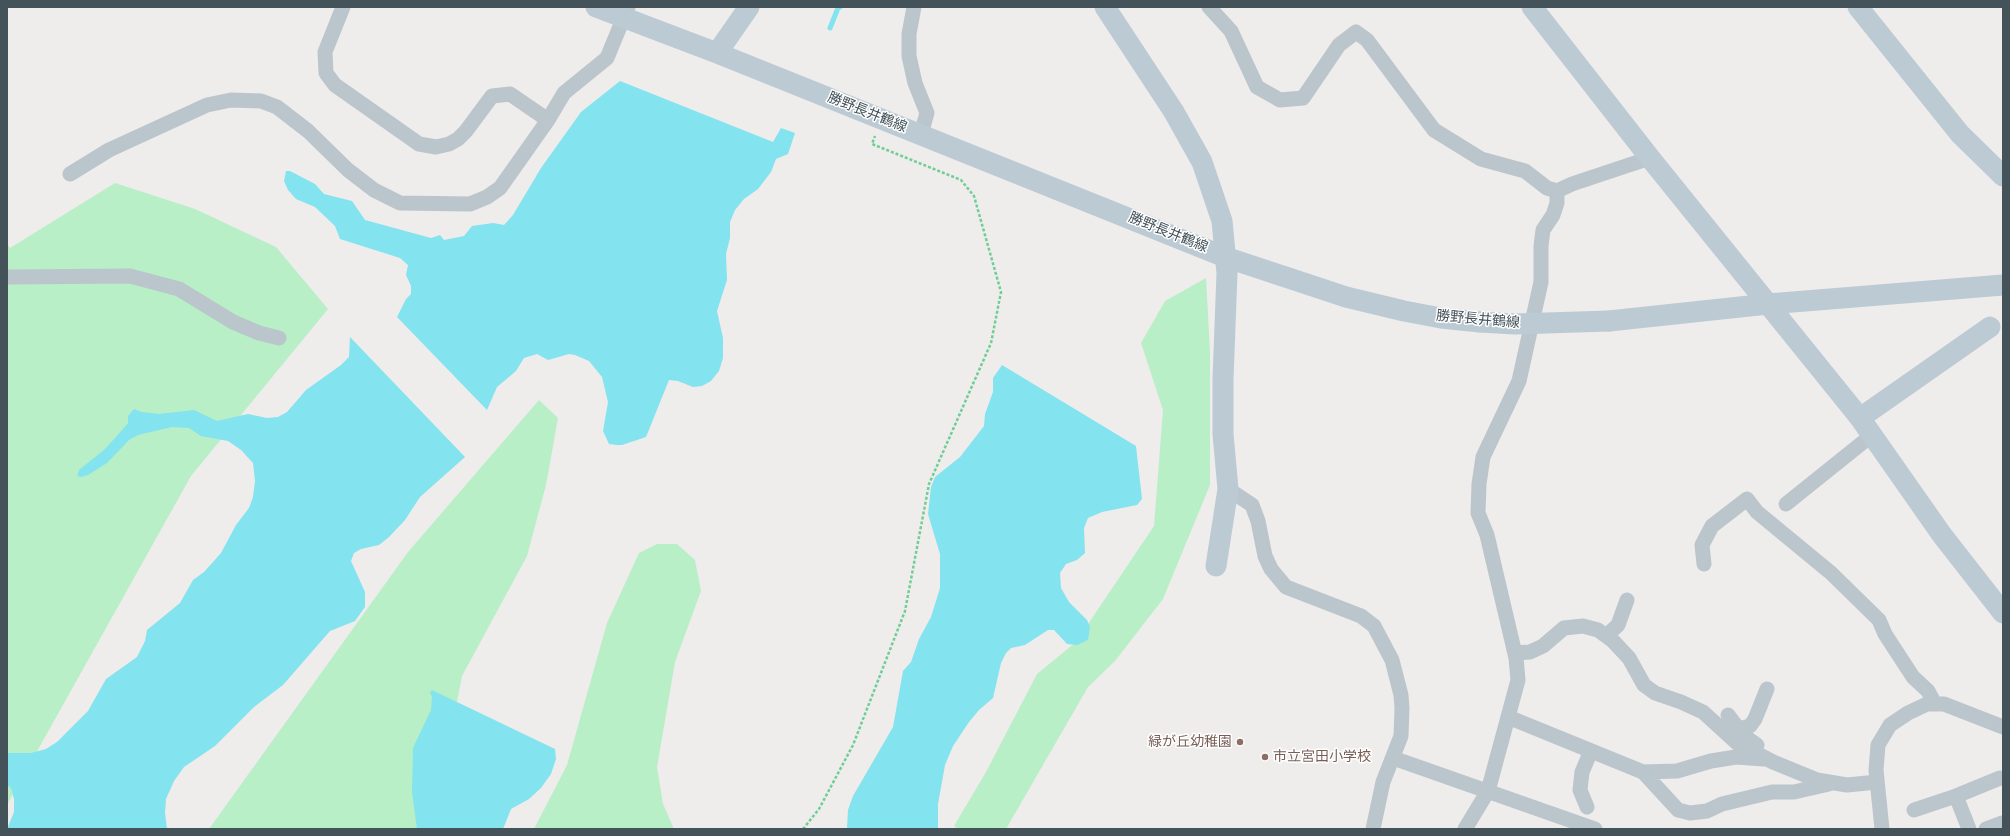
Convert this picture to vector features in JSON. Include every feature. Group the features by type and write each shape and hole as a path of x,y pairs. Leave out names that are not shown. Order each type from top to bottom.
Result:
{"street":[{"path":"343,7 325,52 326,73 334,85 419,144 436,147 448,144 458,139 466,131 492,96 510,94 548,120"},
{"name":"勝野長井鶴線","path":"596,7 626,12 717,53 1225,256 1346,297 1404,311 1441,318 1515,324 1609,321 1768,304 2003,285"},
{"path":"717,53 749,7"},
{"path":"914,7 909,34 909,56 915,83 927,114 921,134"},
{"path":"1105,7 1174,112 1202,162 1222,221 1227,273 1223,379 1223,426 1228,489 1216,566"},
{"path":"1209,7 1231,31 1257,87 1280,100 1303,98 1339,45 1356,32 1367,40 1434,130 1481,159 1525,171 1548,188 1557,191 1572,184 1650,158"},
{"path":"1532,7 1650,158 1860,418 1942,535 2003,613"},
{"path":"1858,7 1960,134 2003,176"},
{"path":"70,174 109,150 207,105 231,100 261,101 277,107 308,131 348,170 374,190 400,203 470,204 487,197 500,188 548,120 564,93 607,58 626,12"},
{"path":"1465,829 1488,791 1518,680 1515,653 1487,536 1478,513 1479,484 1483,457 1519,381 1540,282 1540,246 1543,230 1553,215 1557,203 1557,191"},
{"path":"7,276 130,276 179,289 234,322 259,333 279,338"},
{"path":"1860,418 1990,327"},
{"path":"1786,504 1872,435"},
{"path":"1228,489 1252,505 1258,521 1265,556 1271,569 1286,586 1361,616 1374,626 1392,660 1401,695 1401,736 1383,782 1373,829"},
{"path":"1704,564 1702,545 1712,526 1747,499 1757,512 1831,573 1879,620 1885,634 1913,678 1928,691 1935,704"},
{"path":"1606,636 1618,625 1627,600"},
{"path":"1515,653 1530,652 1543,646 1564,628 1583,626 1598,630 1629,658 1644,685 1655,693 1681,702 1703,712 1737,743 1769,760 1818,780 1846,785 1877,782"},
{"path":"1739,729 1750,726 1753,722 1767,689"},
{"path":"1882,829 1876,770 1878,745 1890,725 1908,713 1927,704 1944,704 2003,727"},
{"path":"1728,715 1743,735 1759,747 1769,760"},
{"path":"1508,717 1643,772 1677,771 1711,761 1736,757 1769,760"},
{"path":"1587,807 1580,790 1582,772 1591,751"},
{"path":"1393,758 1595,829"},
{"path":"1643,772 1678,810 1690,813 1707,812 1722,804 1772,792 1794,792 1836,783"},
{"path":"1914,810 1956,796 2000,778"},
{"path":"1956,796 1969,829"},
{"path":"1986,829 2002,824"}],"path":[{"path":"803,829 819,808 854,745 905,611 929,484 990,343 1001,292 974,196 961,180 872,144 883,119"}],"green space":[{"path":"115,183 195,209 276,247 328,309 191,476 7,805 7,244 10,248"},
{"path":"1206,278 1210,351 1210,485 1163,599 1115,661 1088,687 1006,829 958,829 954,826 986,772 1037,674 1076,642 1154,526 1163,410 1141,343 1165,301"},
{"path":"539,400 558,418 546,485 527,556 462,676 432,829 209,829 408,552"},
{"path":"657,544 677,544 695,560 701,591 675,662 657,767 663,804 674,829 534,829 567,765 607,623 639,553"}],"water":[{"path":"620,81 773,142 781,128 795,133 788,154 776,159 771,172 758,189 744,199 735,210 730,222 730,238 726,254 727,280 717,311 723,338 723,358 719,371 711,381 702,386 693,387 678,381 669,380 646,437 622,445 617,445 609,444 603,431 608,402 602,377 589,361 575,355 569,354 548,360 537,354 524,358 516,371 497,387 487,410 397,317 406,299 411,294 411,286 406,275 408,265 400,258 340,239 335,226 315,207 296,199 288,190 284,181 286,171 290,171 315,184 324,194 352,201 365,220 431,238 440,235 444,240 464,236 472,226 493,223 504,225 513,215 541,168 581,112"},
{"path":"350,337 465,457 420,497 405,520 389,537 379,545 361,549 354,553 351,561 365,592 365,607 355,621 330,631 283,685 254,707 215,746 184,767 174,781 166,799 165,813 167,829 7,829 14,812 14,799 11,788 7,785 7,753 31,753 46,749 57,742 88,711 106,679 137,657 145,641 147,630 180,603 193,580 204,572 221,553 236,525 249,508 253,497 255,481 253,463 241,450 228,441 201,436 189,428 172,427 138,435 129,440 107,463 88,475 81,477 77,476 79,470 104,450 116,437 128,423 128,416 134,409 142,412 159,414 194,410 217,421 248,414 267,418 278,417 287,412 306,390 341,365 349,357"},
{"path":"1002,365 1136,446 1142,499 1137,505 1102,512 1088,518 1084,528 1085,553 1077,560 1066,564 1060,573 1061,588 1069,602 1087,620 1090,627 1088,640 1077,645 1067,644 1054,630 1048,630 1025,645 1011,648 1006,653 1001,663 993,698 979,710 969,722 953,746 945,765 938,804 938,829 847,829 848,810 853,796 893,727 903,671 911,662 919,639 931,617 940,588 940,554 928,514 931,487 935,477 960,457 984,426 985,414 993,392 993,378"},
{"path":"432,690 555,749 556,759 551,774 541,788 529,799 511,809 503,829 417,829 412,792 413,748 431,710 432,697 430,692"}],"waterway":[{"path":"830,28 838,8 840,7"}],"place":[{"name":"緑が丘幼稚園","path":"1240,742"},
{"name":"市立宮田小学校","path":"1265,757"}]}
